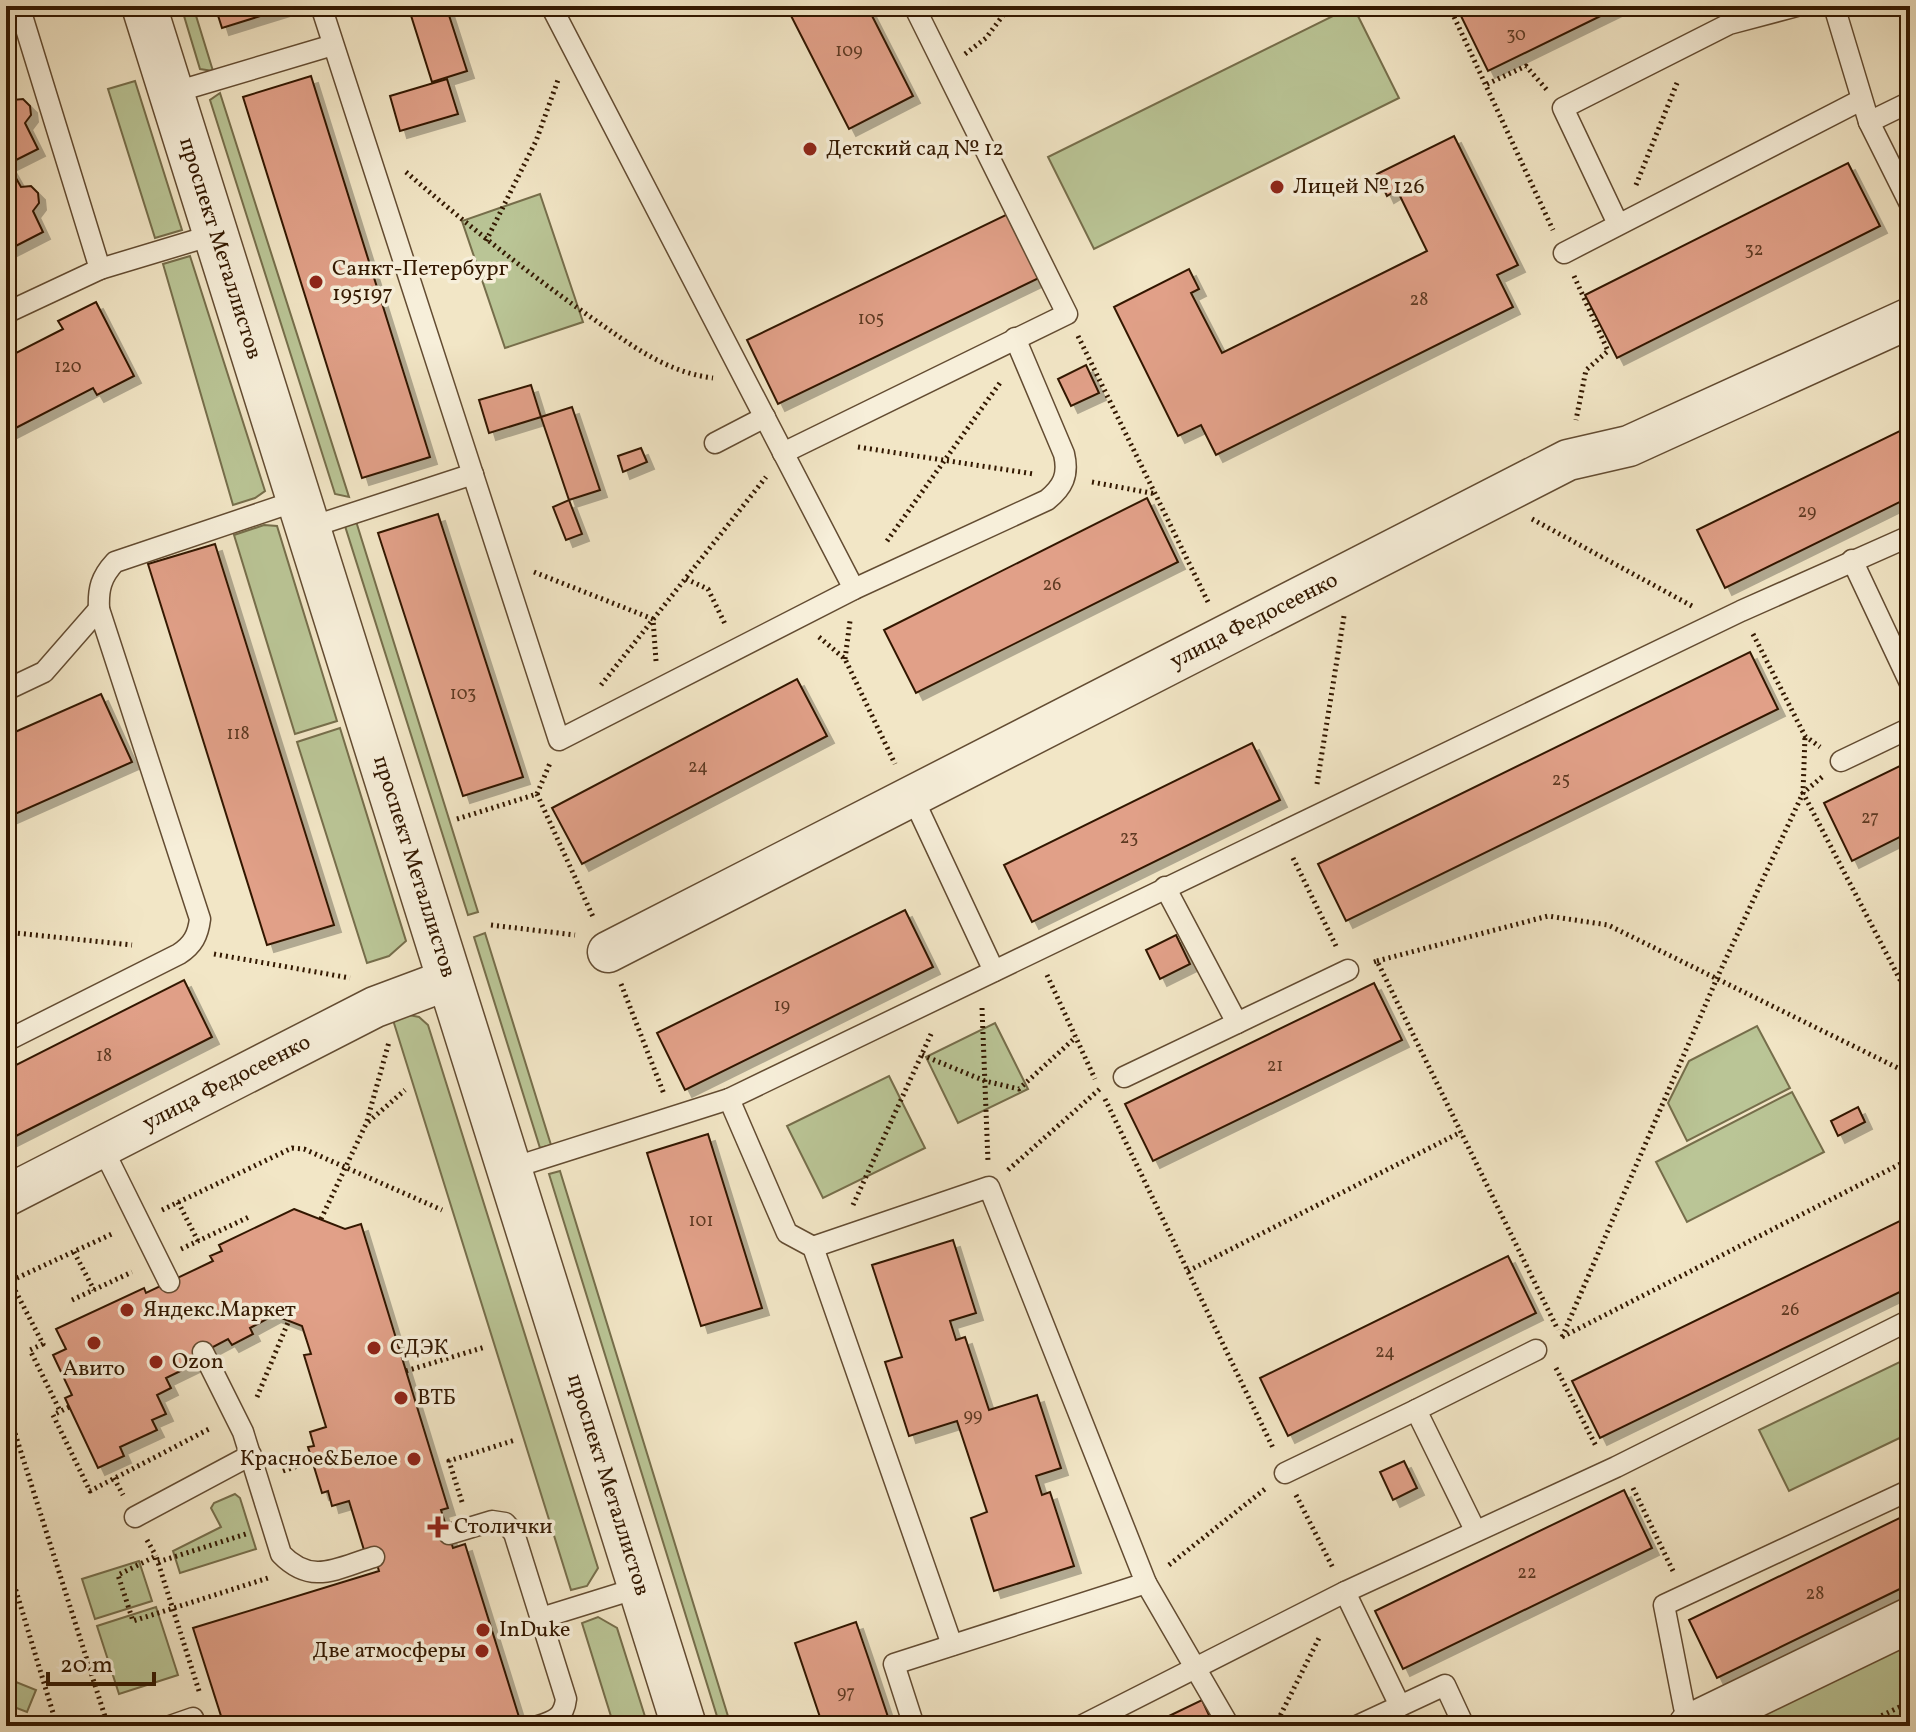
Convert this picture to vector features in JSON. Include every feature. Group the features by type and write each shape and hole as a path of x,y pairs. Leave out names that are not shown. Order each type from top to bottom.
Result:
{"street":[{"name":"проспект Металлистов","path":"144,6 684,1726"},
{"name":"улица Федосеенко","path":"608,952 1568,460 1629,446 1910,318"},
{"name":"улица Федосеенко","path":"6,1196 375,1007 450,979"},
{"path":"1691,1726 1910,1620"}],"lane":[{"path":"19,6 100,269"},
{"path":"321,6 559,740 854,589 1047,500 1060,489 1065,478 1064,454 1019,346"},
{"path":"551,6 854,589"},
{"path":"783,453 836,424 1019,346 1067,314 914,6"},
{"path":"1618,224 1563,108 1729,24 1797,6"},
{"path":"1834,6 1869,122 1910,204"},
{"path":"172,93 333,45"},
{"path":"1564,253 1861,100"},
{"path":"1869,122 1910,102"},
{"path":"6,313 100,269 216,234"},
{"path":"715,443 765,417"},
{"path":"6,1041 179,954 196,938 199,930 200,919 99,609 100,582 115,562 473,474"},
{"path":"509,1169 729,1099 1741,611 1910,536"},
{"path":"1852,560 1910,683"},
{"path":"6,690 44,672 99,609"},
{"path":"1841,761 1910,728"},
{"path":"912,796 988,974"},
{"path":"1165,887 1237,1023"},
{"path":"1124,1077 1348,970"},
{"path":"729,1099 787,1233 813,1247 952,1645"},
{"path":"102,1147 169,1282"},
{"path":"813,1247 989,1187 1146,1583 1229,1726"},
{"path":"1081,1726 1345,1592 1616,1467 1910,1320"},
{"path":"1285,1473 1536,1350"},
{"path":"203,1352 251,1455 281,1554 296,1569 318,1574 374,1557"},
{"path":"1416,1410 1475,1530"},
{"path":"135,1517 251,1455"},
{"path":"1691,1726 1684,1707 1664,1605 1910,1490"},
{"path":"449,1534 492,1521 505,1523 514,1533 566,1699 564,1712 555,1721 538,1726"},
{"path":"914,1726 894,1664 1146,1583"},
{"path":"541,1618 641,1587"},
{"path":"1345,1592 1400,1706"},
{"path":"1357,1726 1445,1685 1464,1726"},
{"path":"170,1726 197,1708"}],"path":[{"path":"946,70 986,38 1010,6"},
{"path":"1618,224 1652,153 1690,44"},
{"path":"486,241 536,141 571,45"},
{"path":"1487,84 1526,66 1563,108"},
{"path":"362,135 486,241 653,360 686,375 746,382"},
{"path":"1067,314 1224,634"},
{"path":"845,659 854,589 1019,346"},
{"path":"836,424 855,447 1156,494"},
{"path":"596,691 783,453"},
{"path":"1492,498 1721,621"},
{"path":"500,559 653,619"},
{"path":"1312,816 1352,569"},
{"path":"686,579 708,589 738,649"},
{"path":"1741,611 1805,736 1841,761 1803,793"},
{"path":"797,618 845,659 912,796"},
{"path":"653,619 658,689"},
{"path":"1562,1337 1717,978 1803,793 1805,736"},
{"path":"559,740 537,794 608,952 673,1117"},
{"path":"1803,793 1910,999"},
{"path":"457,819 537,794"},
{"path":"1281,832 1348,970 1548,916 1608,925 1910,1074"},
{"path":"491,925 575,934 608,952"},
{"path":"1035,949 1345,1592 1299,1673 1275,1726"},
{"path":"1377,961 1562,1337"},
{"path":"988,974 985,1081 989,1187"},
{"path":"837,1239 951,991"},
{"path":"922,1055 985,1081 1019,1089 1076,1037"},
{"path":"321,1219 366,1124 389,1041"},
{"path":"989,1187 1100,1089 1124,1077"},
{"path":"366,1124 405,1090"},
{"path":"1188,1271 1461,1132"},
{"path":"6,1283 292,1148 304,1149 442,1210"},
{"path":"1536,1350 1910,1159"},
{"path":"178,1202 198,1241"},
{"path":"74,1252 94,1290"},
{"path":"6,1290 9,1295 16,1292 43,1344 30,1350 60,1411"},
{"path":"69,1407 53,1415 90,1491 239,1424 289,1320"},
{"path":"406,1371 485,1347"},
{"path":"6,1405 108,1726"},
{"path":"470,1528 449,1461 515,1440"},
{"path":"1146,1583 1285,1473"},
{"path":"158,1562 272,1526"},
{"path":"197,1708 172,1608 156,1556 118,1575 133,1621 172,1608 296,1569"},
{"path":"7,1561 57,1726"},
{"path":"1860,1726 1910,1702"}],"green space":[{"path":"181,6 193,6 213,71 200,69"},
{"path":"1353,6 1399,98 1094,249 1048,157"},
{"path":"135,81 182,230 155,238 108,89"},
{"path":"220,93 349,497 335,494 210,100"},
{"path":"540,194 583,322 505,348 462,221"},
{"path":"190,256 265,491 255,498 233,505 163,264"},
{"path":"355,518 478,912 468,915 345,526"},
{"path":"264,525 277,526 337,721 295,734 234,535"},
{"path":"340,728 406,941 389,956 367,963 297,742"},
{"path":"485,933 551,1145 540,1148 474,937"},
{"path":"409,1015 419,1017 428,1025 598,1568 587,1586 571,1590 393,1020"},
{"path":"995,1023 1028,1089 958,1123 926,1057"},
{"path":"1757,1026 1790,1088 1687,1141 1668,1103 1689,1061"},
{"path":"889,1076 925,1148 823,1198 787,1126"},
{"path":"1792,1092 1824,1152 1687,1222 1656,1162"},
{"path":"560,1171 731,1726 720,1726 549,1174"},
{"path":"1910,1357 1910,1433 1789,1491 1759,1430"},
{"path":"235,1494 240,1498 256,1549 180,1573 173,1551 221,1527 211,1508 214,1503"},
{"path":"139,1561 152,1601 95,1619 82,1579"},
{"path":"156,1607 178,1675 119,1694 97,1626"},
{"path":"598,1617 617,1628 648,1726 614,1726 582,1623"},
{"path":"1910,1643 1910,1726 1737,1726"},
{"path":"6,1678 36,1690 27,1712 6,1704"}],"building":[{"path":"215,6 282,6 283,9 222,28"},
{"path":"408,6 446,6 467,71 432,82"},
{"path":"786,6 867,6 913,96 849,129"},
{"path":"1476,6 1621,6 1488,71 1460,14"},
{"path":"311,76 430,457 362,478 243,97"},
{"path":"447,79 458,114 400,131 390,96"},
{"path":"6,86 13,100 23,99 30,106 31,115 25,123 38,149 8,164 21,187 31,186 38,193 39,203 33,211 43,232 6,251"},
{"path":"1454,136 1518,265 1497,275 1513,307 1216,455 1201,425 1178,436 1114,307 1189,269 1199,289 1191,293 1222,353 1427,251 1397,190 1387,196 1377,174"},
{"path":"1848,163 1880,226 1617,358 1585,295"},
{"path":"1012,212 1043,276 778,404 747,340"},
{"path":"96,302 134,376 97,395 93,388 6,433 6,358 63,329 58,321"},
{"path":"1086,365 1099,393 1071,406 1058,379"},
{"path":"531,385 541,417 489,433 479,400"},
{"path":"572,407 600,490 569,500 541,417"},
{"path":"1910,426 1910,497 1725,588 1697,530"},
{"path":"641,448 647,462 623,472 618,456"},
{"path":"1147,498 1178,562 916,693 884,630"},
{"path":"569,500 582,534 566,540 553,507"},
{"path":"438,514 523,777 463,796 378,533"},
{"path":"215,544 334,925 267,945 148,564"},
{"path":"1750,652 1778,709 1346,921 1318,864"},
{"path":"797,679 827,736 582,864 552,808"},
{"path":"101,694 132,762 6,818 6,736"},
{"path":"1252,743 1280,800 1032,922 1004,865"},
{"path":"1910,761 1910,832 1852,861 1824,803"},
{"path":"905,910 933,967 685,1090 657,1033"},
{"path":"1176,935 1190,964 1160,979 1146,950"},
{"path":"184,980 212,1037 6,1141 6,1070"},
{"path":"1374,983 1402,1040 1153,1161 1125,1104"},
{"path":"1858,1107 1865,1122 1838,1136 1831,1121"},
{"path":"708,1134 762,1308 701,1326 647,1153"},
{"path":"294,1209 345,1229 361,1224 448,1508 441,1510 453,1548 465,1544 519,1717 508,1720 510,1726 215,1726 213,1719 221,1716 193,1628 379,1571 372,1548 364,1550 349,1501 332,1506 328,1491 322,1493 308,1447 314,1446 310,1432 326,1427 304,1355 311,1354 302,1326 274,1315 250,1328 253,1334 232,1345 228,1339 194,1357 197,1363 166,1378 171,1388 157,1395 166,1414 152,1420 157,1430 120,1447 124,1456 98,1468 65,1398 72,1395 53,1355 66,1349 56,1329 144,1288 146,1293 213,1261 210,1256 222,1251 219,1245"},
{"path":"1910,1216 1910,1287 1600,1438 1572,1381"},
{"path":"953,1240 976,1313 950,1321 956,1340 965,1337 989,1410 1037,1395 1061,1468 1036,1476 1042,1495 1050,1492 1074,1566 994,1591 971,1518 987,1512 957,1421 909,1436 885,1362 902,1357 872,1265"},
{"path":"1508,1256 1536,1313 1288,1436 1260,1378"},
{"path":"1404,1461 1417,1488 1393,1500 1380,1472"},
{"path":"1624,1490 1652,1548 1403,1669 1375,1611"},
{"path":"1910,1513 1910,1584 1717,1678 1689,1620"},
{"path":"856,1622 891,1726 823,1726 795,1643"},
{"path":"1202,1700 1214,1726 1148,1726 1169,1716"}],"place":[{"name":"Детский сад № 12","path":"810,149"},
{"name":"Лицей № 126","path":"1277,187"},
{"name":"Санкт-Петербург 195197","path":"316,282"},
{"name":"Яндекс.Маркет","path":"127,1310"},
{"name":"Авито","path":"94,1343"},
{"name":"СДЭК","path":"374,1348"},
{"name":"Ozon","path":"156,1362"},
{"name":"ВТБ","path":"401,1398"},
{"name":"Красное&Белое","path":"414,1459"},
{"name":"Столички","path":"438,1527"},
{"name":"InDuke","path":"483,1630"},
{"name":"Две атмосферы","path":"482,1651"}]}
